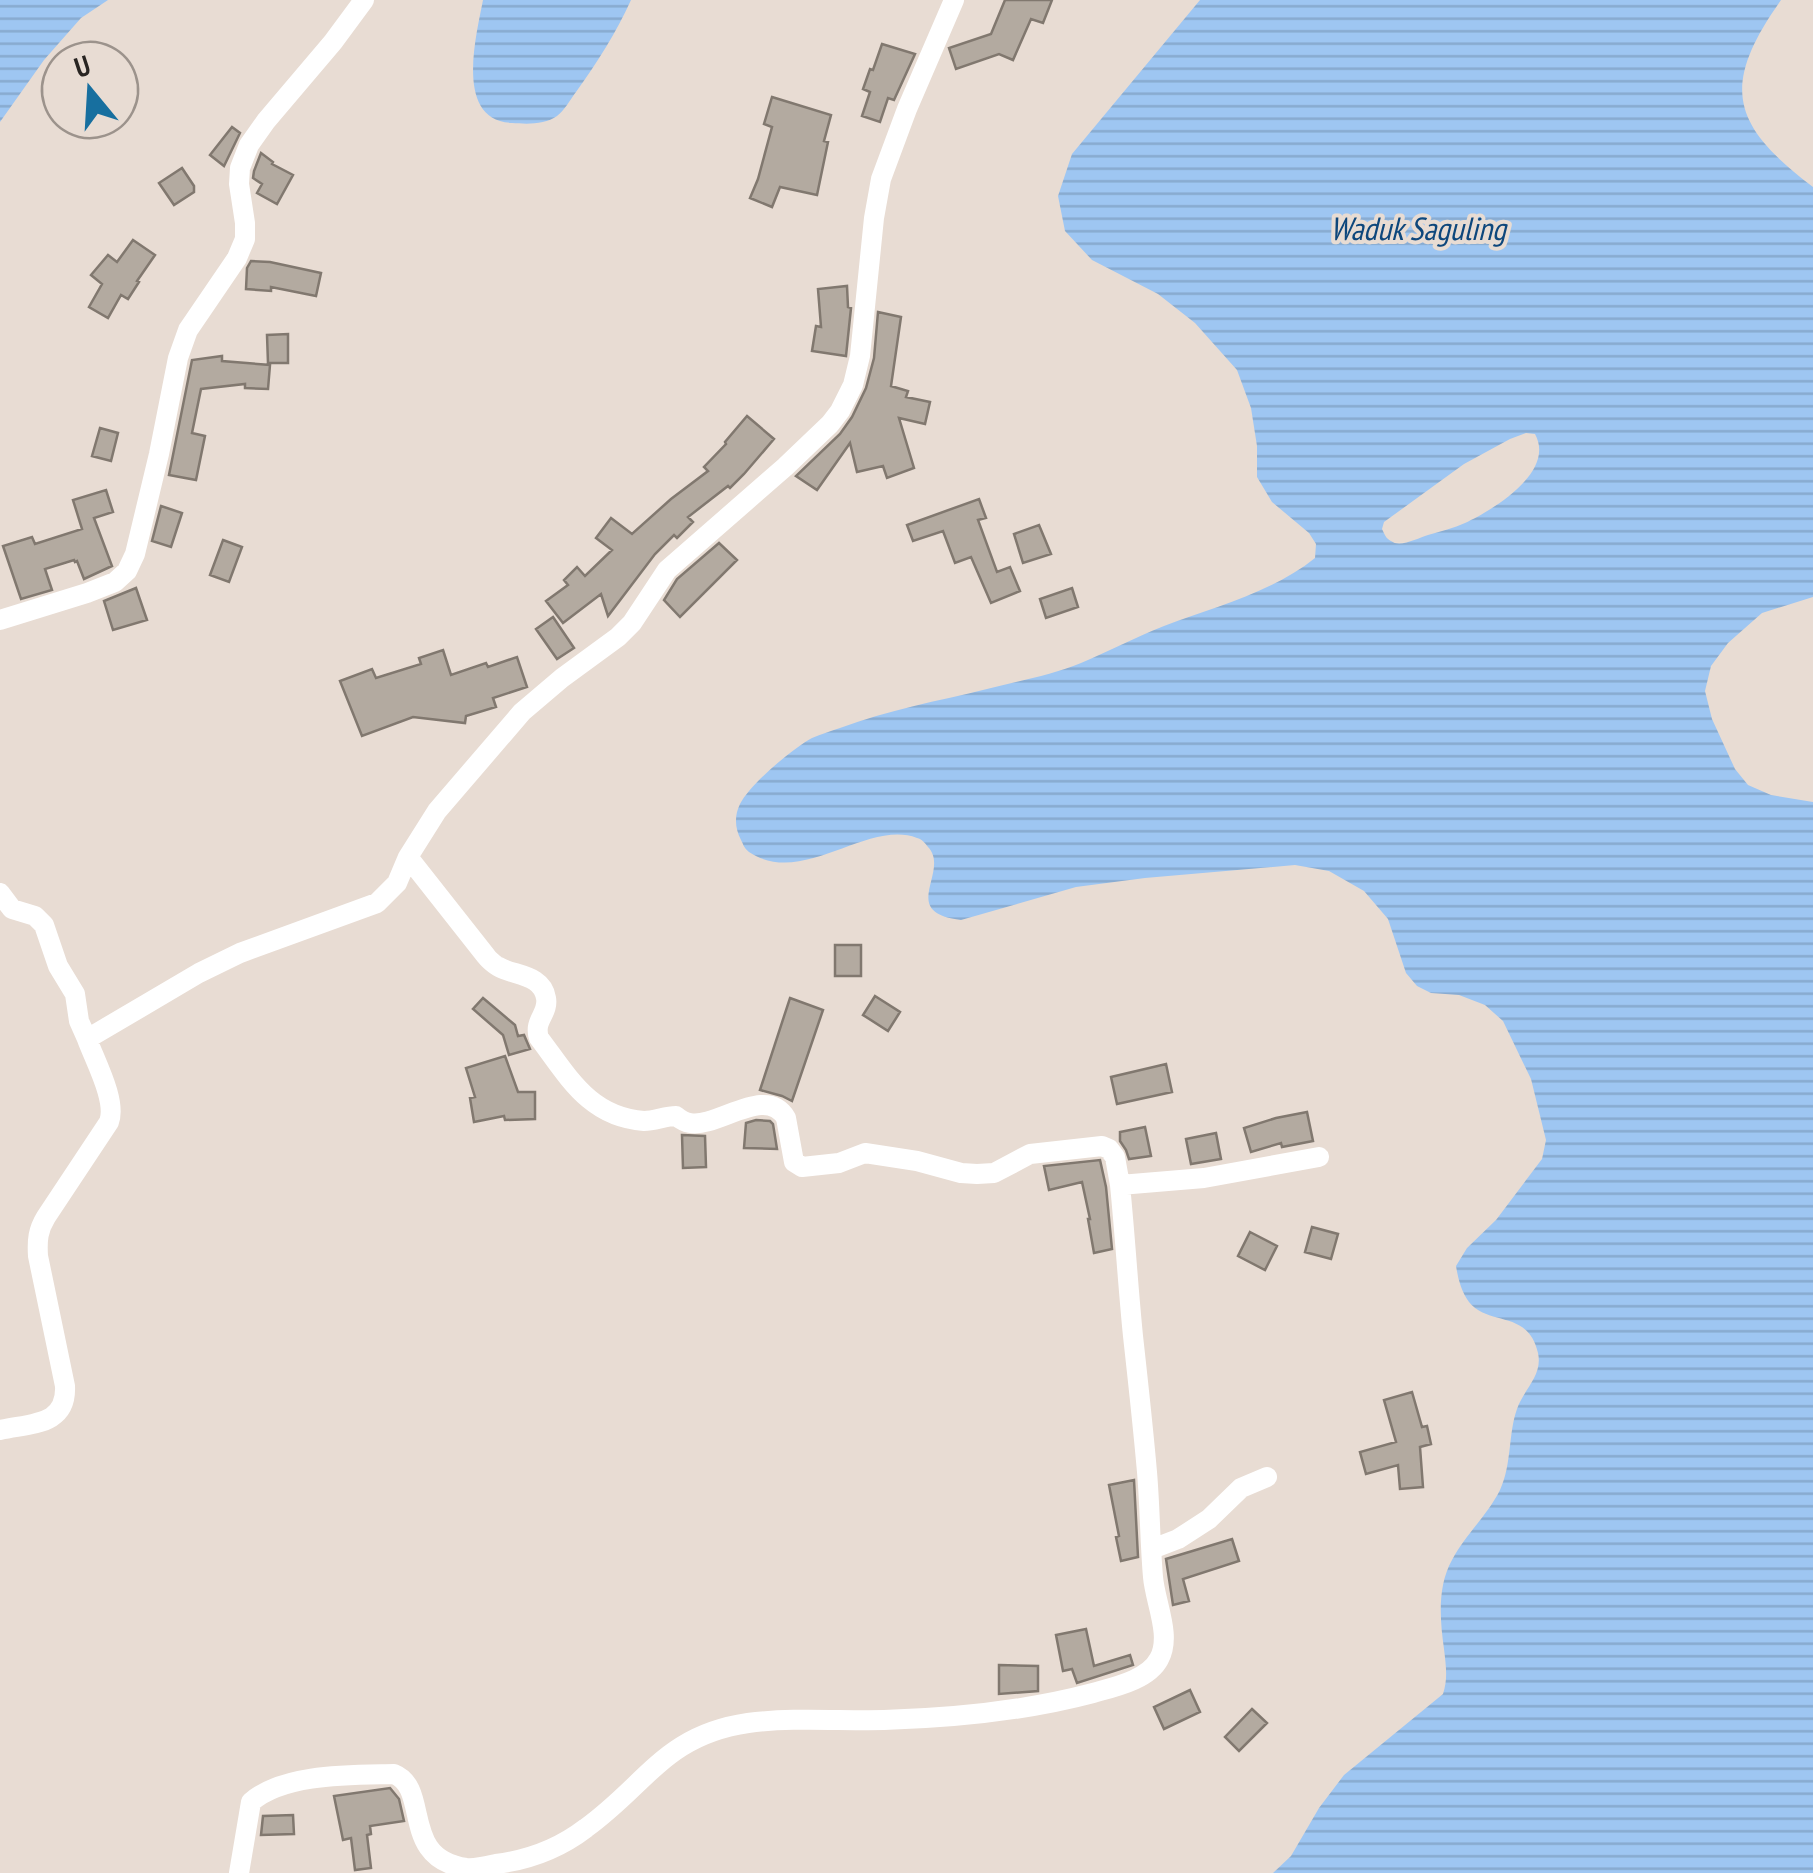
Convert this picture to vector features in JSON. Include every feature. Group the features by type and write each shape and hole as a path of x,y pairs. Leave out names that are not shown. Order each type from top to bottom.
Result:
{"street":[{"path":"0,620 101,588 127,571 159,454 178,358 188,330 245,239 239,184 249,144 364,0"},
{"path":"87,1039 240,953 377,903 398,883 408,857 436,811 522,712 618,638 632,624 667,570 830,424 853,385 860,356 874,218 882,178 954,0"},
{"path":"239,1873 251,1802 279,1787 304,1780 343,1775 400,1776 410,1790 422,1838 434,1854 468,1868 519,1862 584,1830 676,1748 713,1730 779,1721 882,1720 1004,1712 1055,1703 1138,1677 1154,1666 1164,1646 1154,1588 1148,1474 1120,1185 1110,1149 1102,1146 1030,1154 994,1173 961,1173 865,1152 845,1162 802,1167 794,1162 786,1118 777,1108 762,1105 696,1124 672,1116 646,1121 631,1118 596,1104 574,1086 537,1034 545,993 525,975 497,967 408,857"},
{"path":"0,892 12,909 35,916 44,925 58,966 76,994 79,1021 112,1113 46,1216 37,1241 66,1398 64,1406 46,1420 0,1430"},
{"path":"1120,1185 1204,1178 1319,1157"},
{"path":"1152,1549 1178,1540 1223,1507 1241,1488 1267,1478"}],"water":[{"path":"0,0 108,0 81,18 62,40 40,40 40,66 0,122"},
{"path":"483,0 631,0 606,48 565,108 552,119 529,124 494,118 482,108 475,93 474,54"},
{"name":"Waduk Saguling","path":"1200,0 1781,0 1749,57 1743,102 1765,144 1813,187 1813,597 1762,613 1728,643 1711,666 1705,691 1712,719 1735,769 1748,785 1771,795 1813,802 1813,1873 1273,1873 1291,1856 1344,1775 1443,1694 1446,1672 1441,1615 1447,1570 1500,1490 1517,1409 1538,1368 1538,1353 1526,1330 1477,1310 1464,1293 1456,1266 1542,1159 1546,1140 1531,1079 1503,1021 1485,1005 1417,986 1406,973 1388,919 1364,891 1329,871 1295,865 1076,887 961,920 932,909 928,900 933,857 919,839 877,837 791,862 770,861 749,852 739,836 737,813 745,796 772,768 812,738 895,711 1070,667 1262,589 1315,558 1316,544 1309,533 1272,502 1257,477 1251,408 1237,370 1195,323 1158,294 1092,260 1065,231 1058,196 1072,154","holes":["1535,434 1537,462 1518,488 1491,509 1465,523 1409,542 1395,543 1386,537 1384,522 1464,464 1510,439"]}],"building":[{"path":"1005,0 1052,0 1043,23 1031,19 1013,60 999,54 956,69 949,48 991,34"},
{"path":"882,44 915,54 894,100 888,98 880,122 862,116 870,92 863,89"},
{"path":"772,97 831,115 817,195 780,187 772,207 750,198 772,127 764,124"},
{"path":"232,127 240,133 224,166 210,155"},
{"path":"261,153 293,175 277,204 257,193 262,184 253,178"},
{"path":"182,168 194,192 174,205 159,183"},
{"path":"133,240 155,255 128,299 121,295 108,318 89,307 102,284 91,275 108,255 117,262"},
{"path":"251,261 321,273 316,296 271,287 271,291 246,289"},
{"path":"847,286 851,308 846,356 812,351 816,326 821,327 818,289"},
{"path":"878,312 901,317 891,386 908,391 906,397 930,402 925,424 899,418 914,468 887,478 883,466 857,472 850,443 817,490 796,476 852,417 874,358"},
{"path":"288,334 288,363 268,363 267,335"},
{"path":"222,356 222,361 270,365 268,389 245,388 245,384 201,389 192,433 205,436 196,480 169,475 192,360"},
{"path":"747,416 774,439 744,474 688,517 693,522 655,554 608,616 601,594 563,623 546,601 568,585 564,580 577,567 585,576 612,550 596,538 611,518 632,534 708,471 704,467"},
{"path":"100,428 118,433 111,461 92,456"},
{"path":"106,490 113,512 94,518 112,566 84,579 74,560 45,569 52,590 21,599 3,546 32,537 35,544 82,529 73,500"},
{"path":"979,499 986,518 978,520 997,572 1010,567 1020,591 991,603 971,557 955,563 943,531 913,541 907,525"},
{"path":"161,506 182,513 171,547 152,541"},
{"path":"1039,525 1051,554 1023,563 1014,534"},
{"path":"223,540 242,547 229,582 210,575"},
{"path":"719,543 737,560 680,617 664,600 677,579"},
{"path":"136,588 147,620 113,630 104,601"},
{"path":"1072,588 1078,607 1046,618 1040,599"},
{"path":"553,617 574,648 557,659 536,629"},
{"path":"443,650 451,675 517,657 527,687 493,698 496,707 466,716 465,723 413,717 362,736 340,681 372,669 376,678 421,664 419,658"},
{"path":"835,945 861,945 861,976 835,976"},
{"path":"875,996 900,1012 888,1031 863,1015"},
{"path":"483,998 515,1025 518,1036 524,1035 530,1049 509,1055 503,1035 473,1009"},
{"path":"790,998 823,1010 792,1101 760,1090"},
{"path":"505,1056 518,1092 535,1092 535,1119 505,1120 504,1116 474,1122 470,1098 475,1097 466,1068"},
{"path":"1166,1064 1172,1092 1117,1104 1111,1077"},
{"path":"1307,1112 1313,1141 1282,1147 1281,1143 1251,1152 1244,1128"},
{"path":"756,1120 773,1124 777,1149 744,1148 746,1123"},
{"path":"1145,1127 1151,1156 1129,1159 1120,1132"},
{"path":"1216,1133 1221,1159 1191,1164 1186,1139"},
{"path":"682,1135 705,1136 706,1167 683,1168"},
{"path":"1100,1160 1112,1249 1094,1253 1082,1182 1049,1190 1044,1166"},
{"path":"1312,1227 1338,1234 1331,1259 1305,1252"},
{"path":"1250,1232 1277,1246 1265,1270 1238,1256"},
{"path":"1412,1392 1431,1444 1420,1447 1423,1487 1400,1489 1398,1465 1366,1474 1360,1452 1396,1442 1384,1400"},
{"path":"1134,1480 1138,1557 1121,1561 1109,1485"},
{"path":"1232,1539 1239,1561 1183,1579 1189,1601 1173,1605 1166,1559"},
{"path":"1086,1629 1094,1666 1130,1655 1133,1665 1077,1683 1072,1669 1063,1671 1056,1635"},
{"path":"999,1665 1038,1666 1038,1691 999,1694"},
{"path":"1190,1690 1200,1712 1164,1729 1154,1707"},
{"path":"1252,1709 1267,1723 1239,1751 1225,1737"},
{"path":"390,1788 399,1799 404,1821 370,1826 371,1834 367,1835 371,1868 355,1870 351,1838 343,1840 334,1796"},
{"path":"293,1815 294,1834 261,1835 263,1816"}]}
